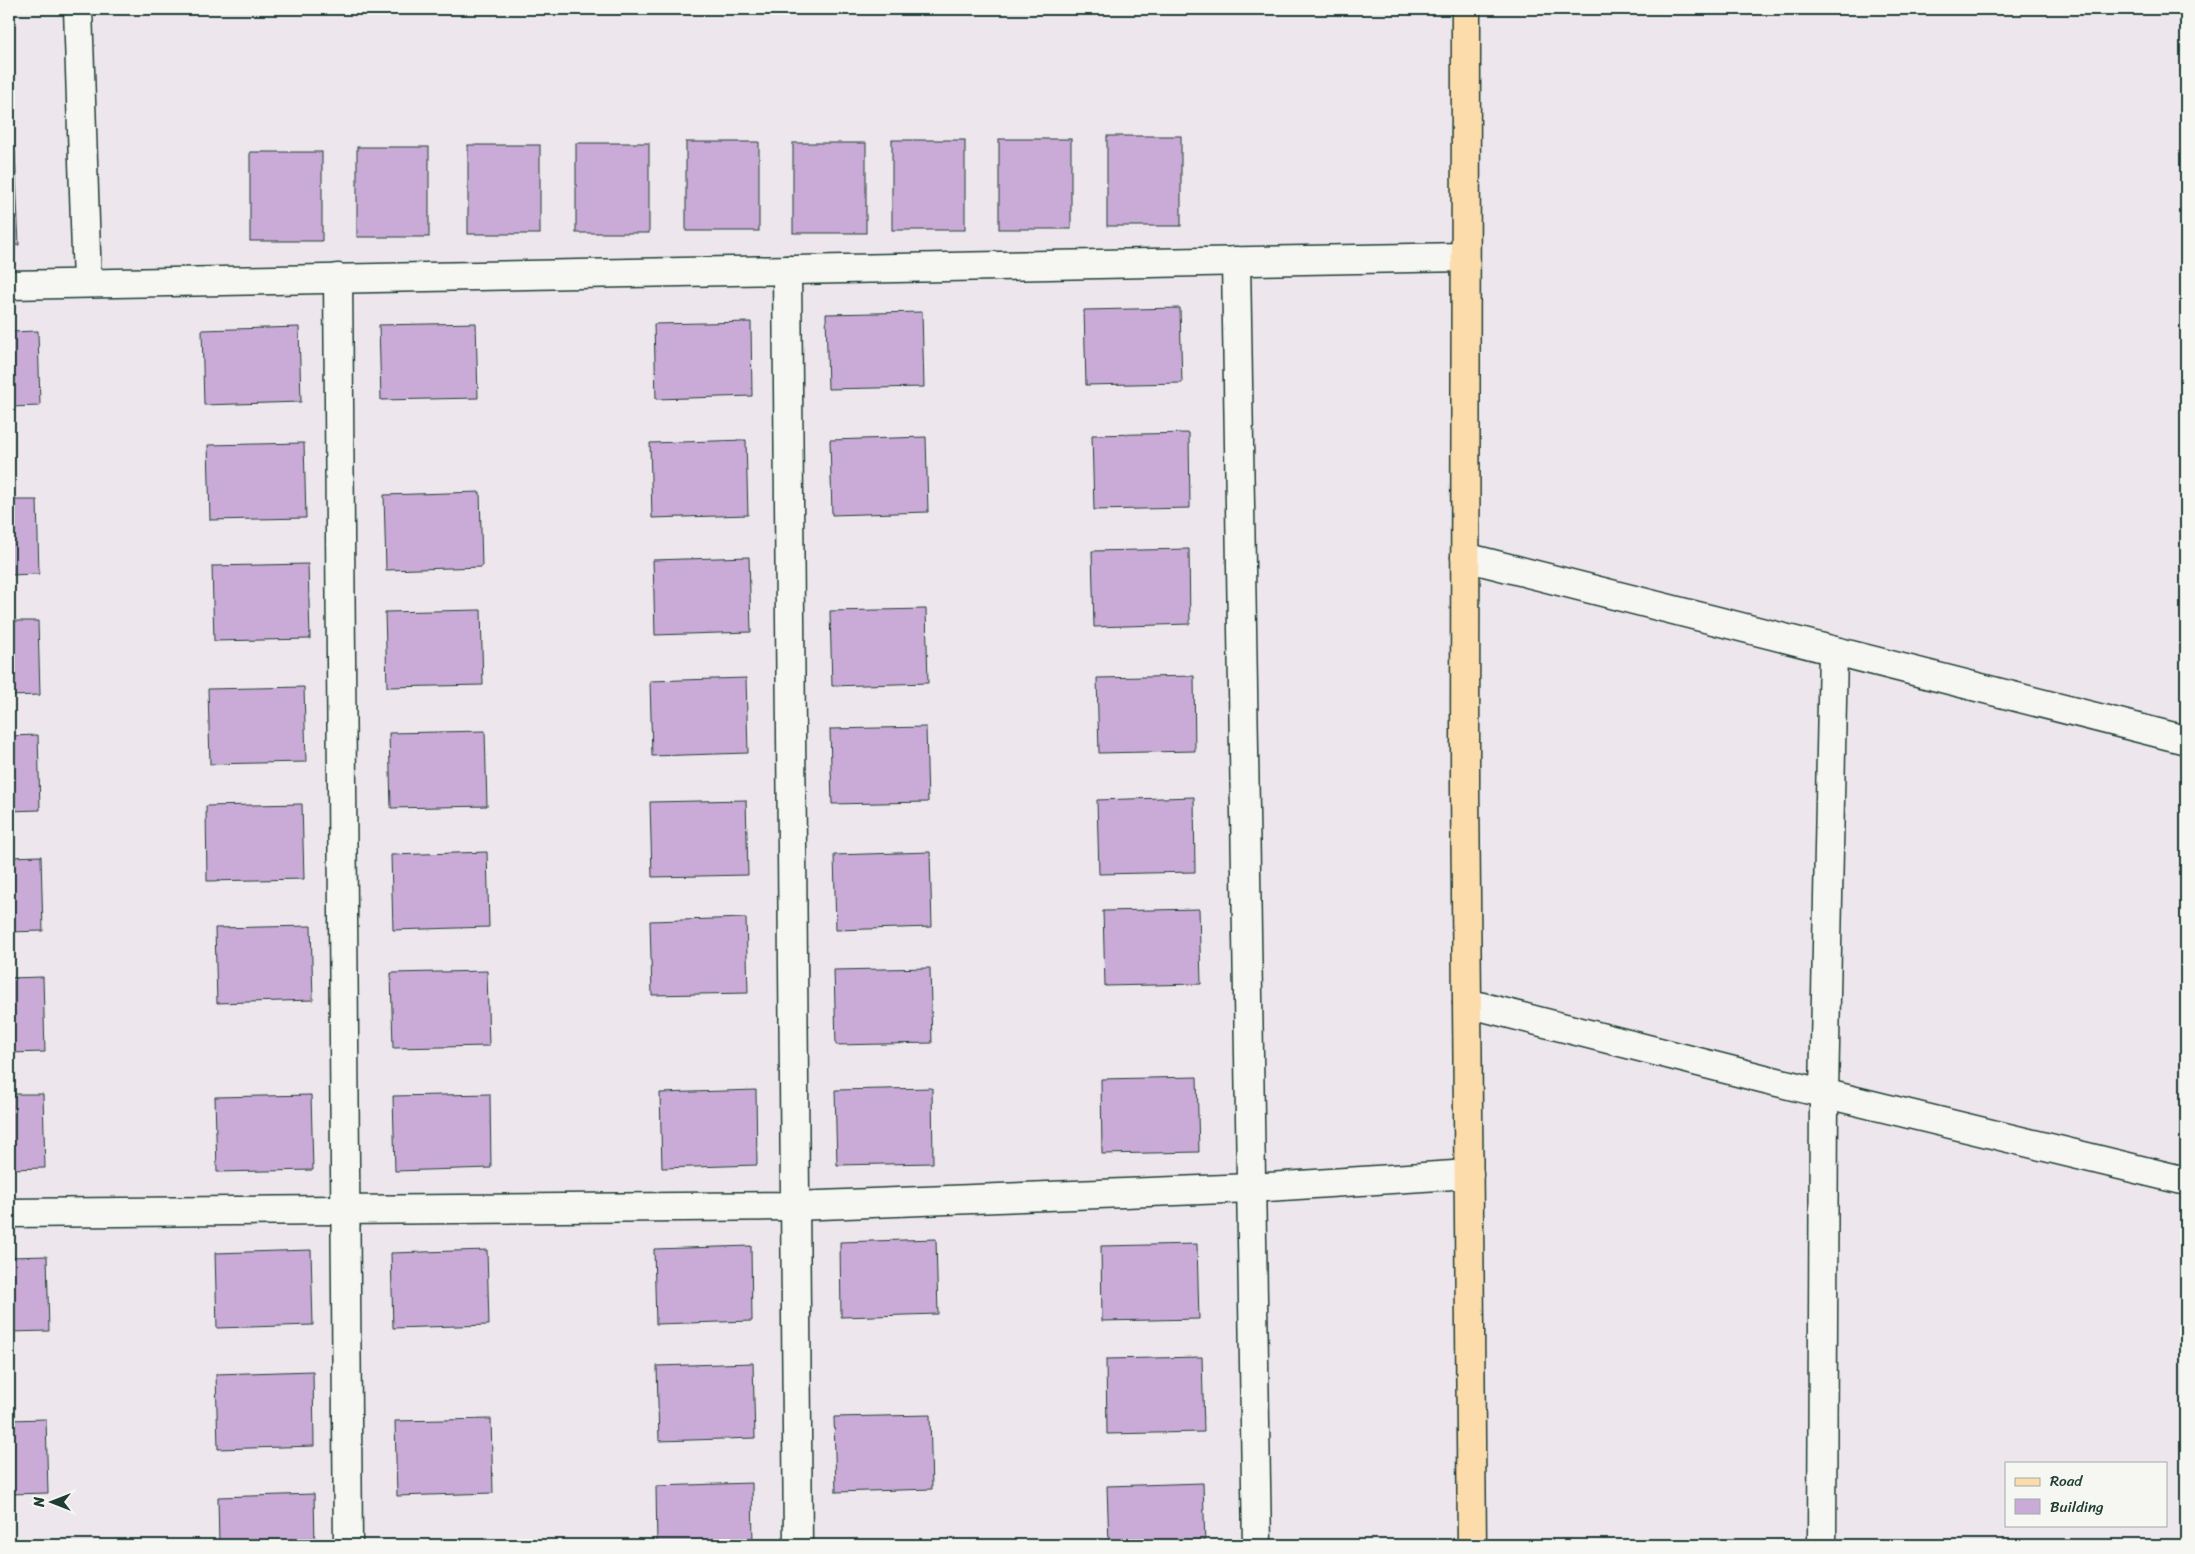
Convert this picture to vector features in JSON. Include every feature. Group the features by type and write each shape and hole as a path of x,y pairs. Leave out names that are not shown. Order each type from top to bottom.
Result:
{"main road":[{"path":"1466,9 1465,557 1472,1545"}],"street":[{"path":"78,9 87,283"},
{"path":"9,285 1465,257"},
{"path":"1236,261 1257,1545"},
{"path":"787,270 798,1545"},
{"path":"338,278 348,1545"},
{"path":"1465,557 1833,652 2186,740"},
{"path":"1822,1545 1824,1094 1833,652"},
{"path":"1467,1003 1824,1094 2186,1181"},
{"path":"9,1213 795,1206 1251,1188 1469,1174"}],"building":[{"path":"1107,136 1181,136 1181,226 1107,226"},
{"path":"999,139 1071,139 1071,229 999,229"},
{"path":"892,140 965,140 965,230 892,230"},
{"path":"686,142 759,142 759,231 686,231"},
{"path":"576,143 649,143 649,233 576,233"},
{"path":"793,143 866,143 866,233 793,233"},
{"path":"468,145 540,145 540,234 468,234"},
{"path":"357,147 429,147 429,237 357,237"},
{"path":"15,152 19,245 9,246 9,153"},
{"path":"250,152 322,152 322,241 250,241"},
{"path":"1180,308 1182,383 1086,385 1084,310"},
{"path":"922,312 924,387 828,389 826,314"},
{"path":"751,322 752,396 656,399 654,324"},
{"path":"476,323 478,398 381,400 379,325"},
{"path":"299,327 301,402 204,405 202,330"},
{"path":"38,331 40,406 9,407 9,332"},
{"path":"1189,433 1190,508 1094,510 1092,435"},
{"path":"926,437 928,512 832,515 830,440"},
{"path":"746,440 748,515 652,518 650,443"},
{"path":"304,443 306,518 210,520 208,445"},
{"path":"480,492 482,567 386,570 384,495"},
{"path":"9,500 37,500 39,574 9,575"},
{"path":"1189,549 1190,624 1094,627 1092,551"},
{"path":"749,557 751,632 655,635 653,560"},
{"path":"308,564 310,639 214,641 212,566"},
{"path":"926,609 928,683 832,686 830,611"},
{"path":"481,610 483,685 387,687 385,612"},
{"path":"9,621 38,621 40,695 9,696"},
{"path":"1194,676 1195,751 1099,753 1097,678"},
{"path":"746,678 748,753 652,756 650,681"},
{"path":"304,687 306,762 210,764 208,689"},
{"path":"926,727 928,802 832,804 830,729"},
{"path":"485,731 487,806 391,808 389,733"},
{"path":"38,735 40,810 9,811 9,736"},
{"path":"1194,797 1195,872 1099,874 1097,800"},
{"path":"746,800 748,875 652,877 650,802"},
{"path":"302,804 304,879 207,881 206,806"},
{"path":"487,852 489,927 393,930 391,855"},
{"path":"930,852 932,927 836,930 834,855"},
{"path":"41,856 43,931 9,932 9,857"},
{"path":"1199,909 1201,984 1105,986 1103,911"},
{"path":"746,918 748,993 652,995 650,921"},
{"path":"311,926 313,1000 217,1003 215,928"},
{"path":"930,968 932,1043 836,1045 834,970"},
{"path":"487,971 489,1046 393,1048 391,973"},
{"path":"43,977 45,1052 9,1053 9,978"},
{"path":"1197,1077 1199,1152 1102,1154 1101,1079"},
{"path":"932,1088 933,1163 837,1165 835,1090"},
{"path":"756,1090 757,1165 662,1168 660,1093"},
{"path":"9,1094 43,1094 45,1168 9,1169"},
{"path":"490,1094 491,1168 395,1171 393,1096"},
{"path":"311,1095 313,1170 217,1172 215,1097"},
{"path":"936,1239 938,1314 841,1317 840,1242"},
{"path":"1197,1244 1199,1319 1102,1321 1101,1246"},
{"path":"751,1246 752,1321 656,1324 654,1249"},
{"path":"311,1250 313,1325 217,1328 215,1253"},
{"path":"487,1250 489,1325 393,1328 391,1253"},
{"path":"47,1256 49,1331 9,1332 9,1257"},
{"path":"1202,1357 1204,1432 1107,1434 1106,1359"},
{"path":"753,1363 755,1438 659,1441 657,1366"},
{"path":"313,1371 314,1446 218,1449 216,1374"},
{"path":"930,1415 932,1489 836,1492 834,1417"},
{"path":"46,1419 48,1493 9,1494 9,1420"},
{"path":"491,1419 493,1493 397,1496 395,1421"},
{"path":"752,1483 753,1545 657,1545 656,1486"},
{"path":"1203,1483 1205,1545 1109,1545 1107,1486"},
{"path":"314,1494 315,1545 219,1545 218,1497"},
{"path":"925,1540 925,1545 829,1545 829,1542"},
{"path":"491,1541 491,1545 395,1545 395,1544"}]}
